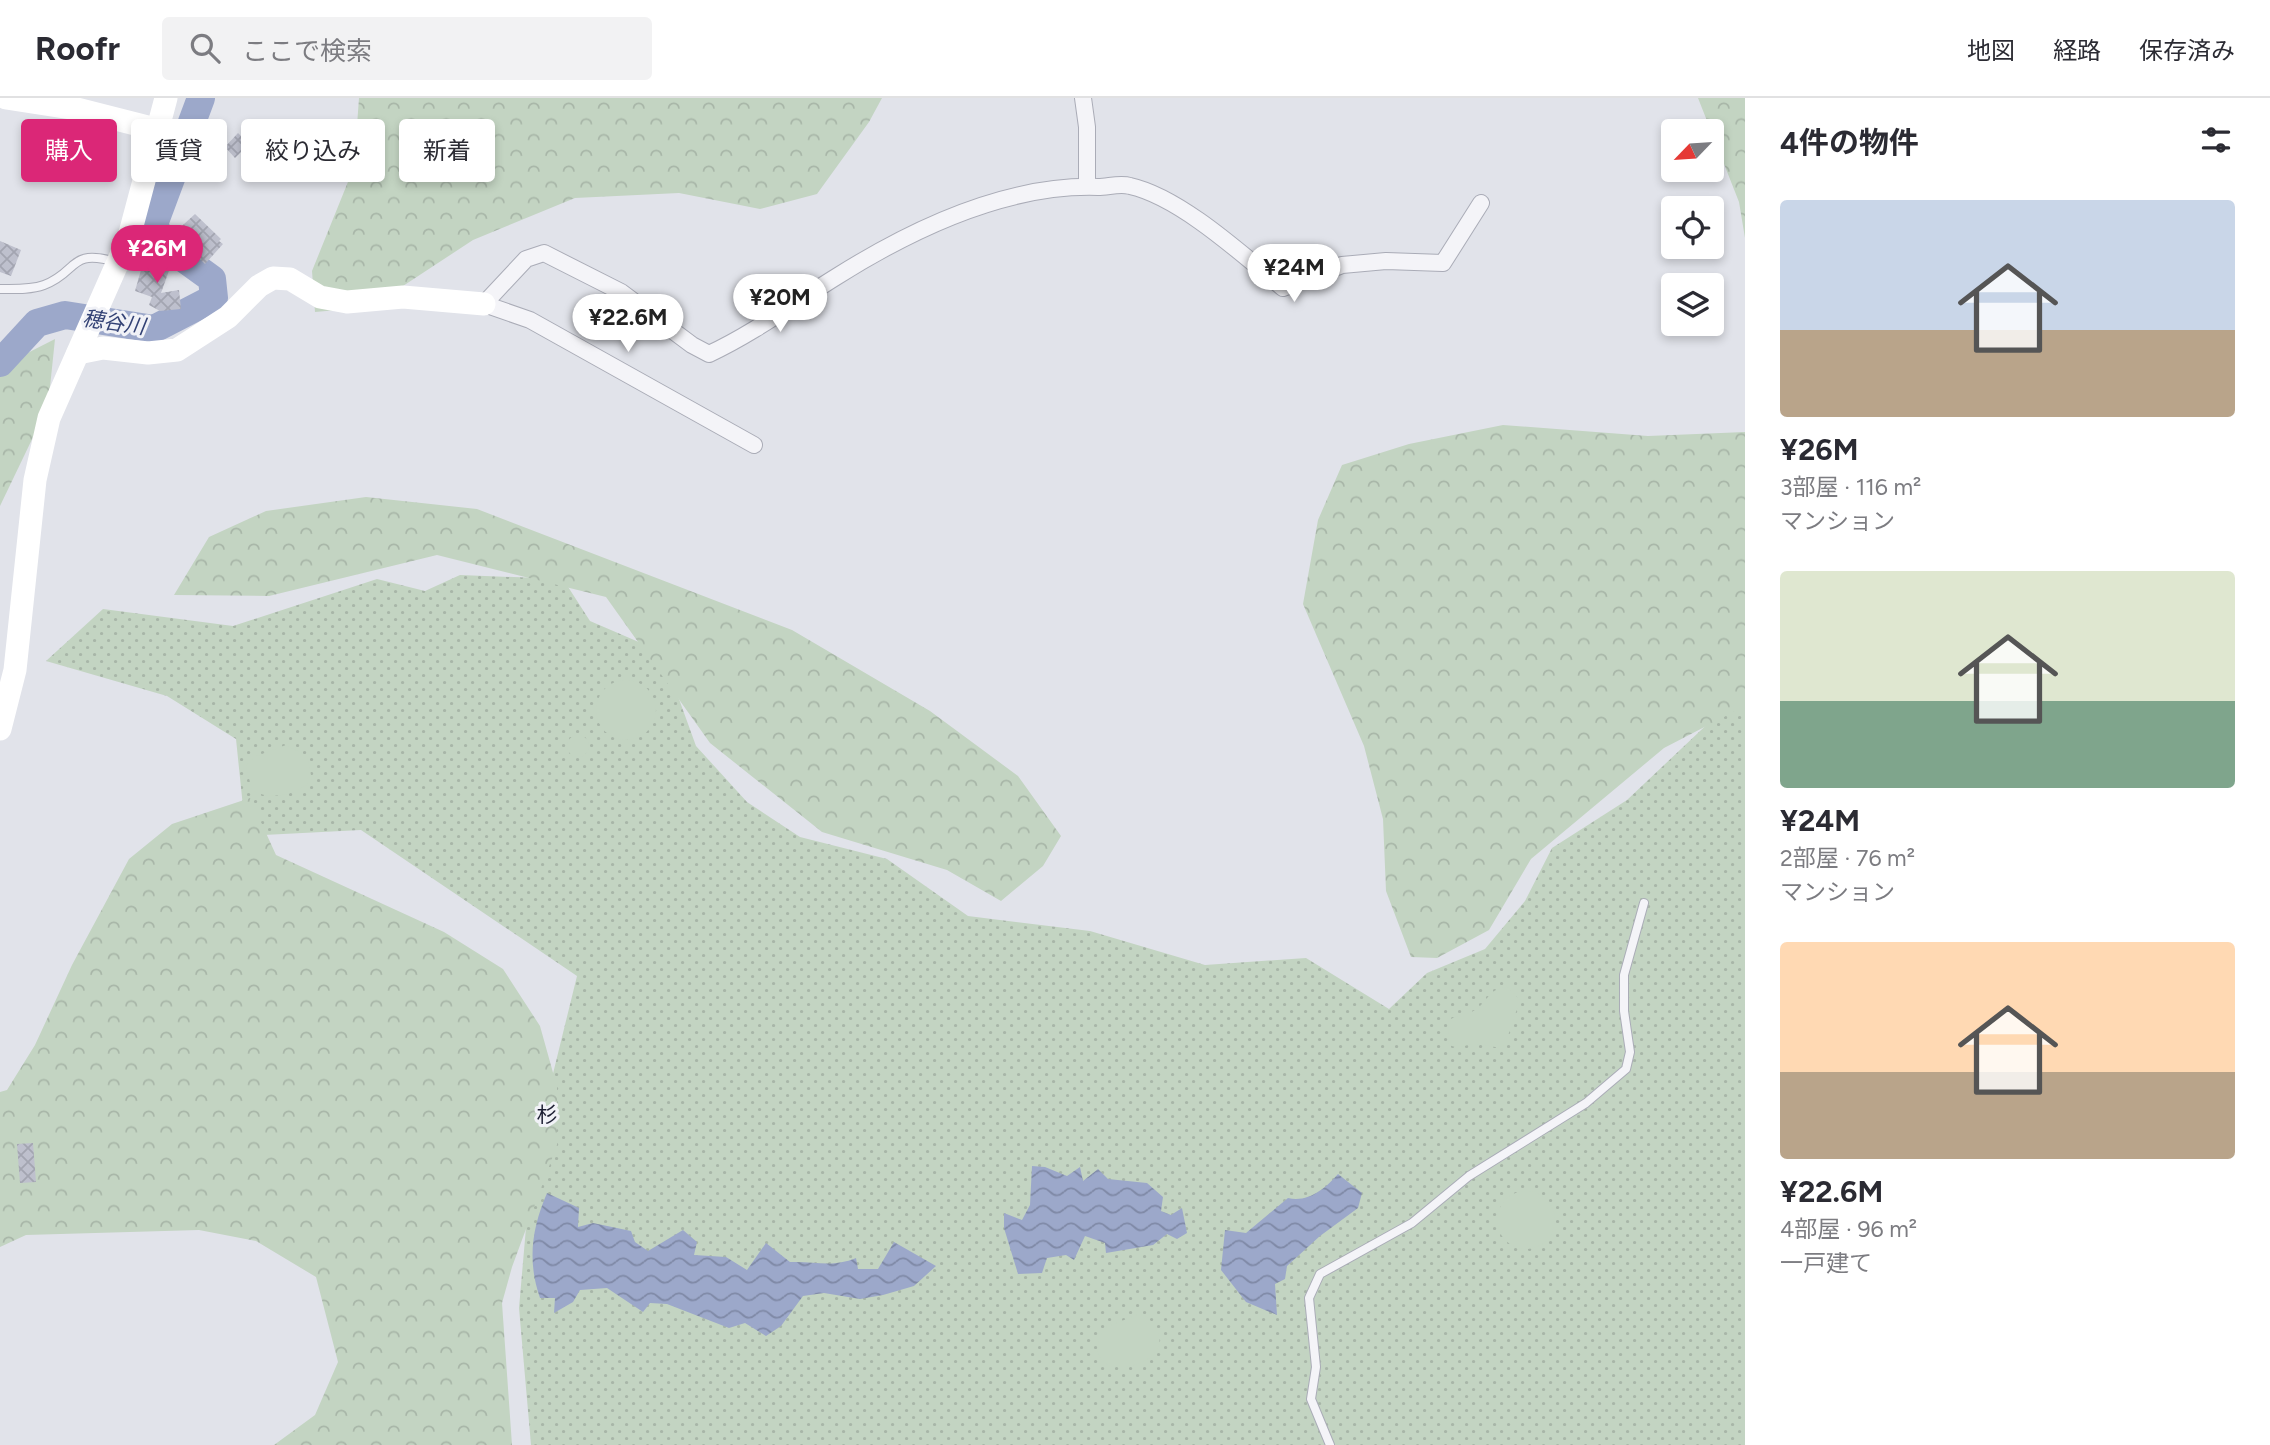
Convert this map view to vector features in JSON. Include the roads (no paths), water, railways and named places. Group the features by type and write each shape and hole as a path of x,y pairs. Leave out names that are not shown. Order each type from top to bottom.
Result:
{"street":[{"path":"6,98 66,103 131,122"},
{"path":"161,119 166,98"},
{"path":"1083,98 1087,127 1087,186"},
{"path":"0,729 15,670 35,480 49,418 129,237 144,182"},
{"path":"484,304 526,259 544,253 621,292 692,345 709,354 839,274 920,232 1013,196 1087,186 1128,185 1166,200 1231,246 1283,288 1342,265 1386,261 1443,262 1481,203"},
{"path":"81,344 148,353 177,350 228,317 259,286 273,278 290,279 320,297 347,302 403,297 484,304 530,320 754,445"}],"lane":[{"path":"0,289 45,285 79,259 96,256 118,263"},
{"path":"1330,1445 1311,1399 1316,1367 1309,1298 1320,1274 1412,1223 1469,1176 1586,1103 1626,1069 1630,1052 1624,1011 1624,975 1644,903"}],"water":[{"path":"1032,1166 1045,1167 1067,1176 1080,1167 1083,1181 1098,1169 1108,1179 1147,1183 1163,1197 1161,1211 1171,1215 1182,1208 1187,1233 1177,1239 1167,1234 1153,1245 1106,1253 1105,1243 1085,1236 1074,1260 1066,1255 1047,1258 1042,1273 1018,1274 1004,1228 1004,1213 1022,1220 1030,1205"},
{"path":"1338,1174 1362,1193 1358,1208 1320,1236 1287,1266 1285,1279 1275,1284 1277,1315 1246,1302 1221,1270 1225,1230 1246,1233 1288,1198 1309,1196 1322,1189"},
{"path":"547,1193 579,1208 578,1227 593,1223 631,1231 635,1242 648,1251 683,1230 697,1242 694,1255 726,1257 747,1270 766,1243 790,1262 831,1263 856,1258 858,1269 878,1269 894,1242 936,1266 914,1286 883,1295 860,1299 824,1293 803,1296 781,1326 766,1336 745,1323 729,1328 667,1304 650,1303 643,1312 607,1288 580,1290 573,1302 554,1313 555,1298 540,1298 533,1258 535,1232"}],"waterway":[{"name":"穂谷川","path":"0,363 37,323 65,315 154,329 214,298 212,279 162,243 154,224 201,98"}],"district":[{"name":"杉","path":"547,1114"}]}
